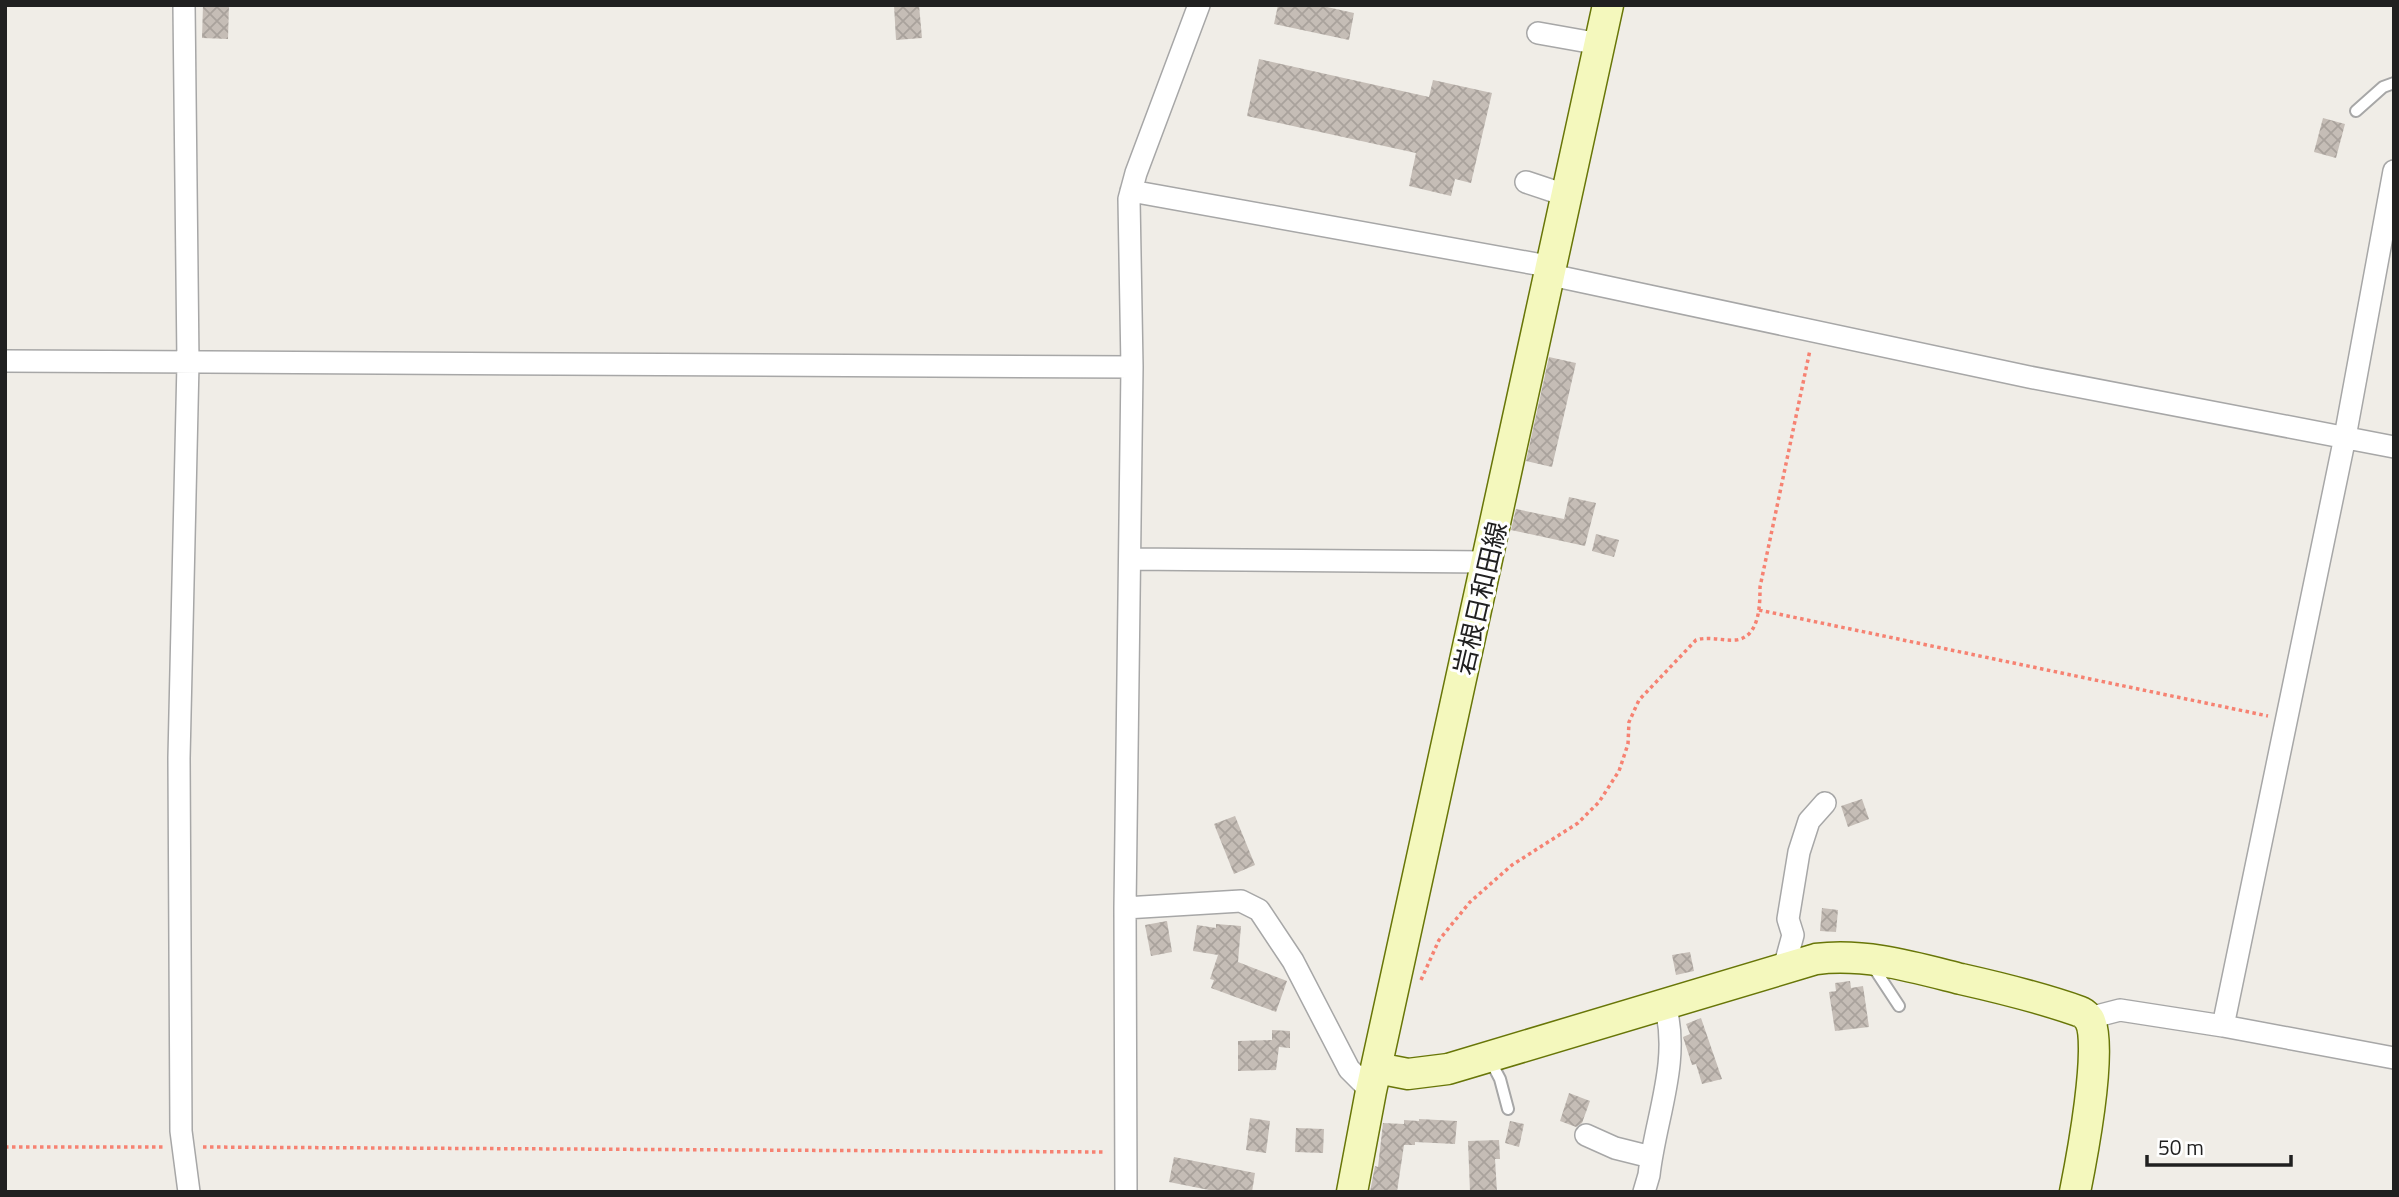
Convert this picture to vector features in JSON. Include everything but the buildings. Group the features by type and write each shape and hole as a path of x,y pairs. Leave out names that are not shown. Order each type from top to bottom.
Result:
{"main road":[{"name":"岩根日和田線","path":"1352,1192 1374,1080 1608,5"},
{"path":"1374,1080 1448,1069 1816,958 1867,958 2020,993 2081,1012 2089,1018 2094,1035 2094,1058 2075,1192"}],"street":[{"path":"184,5 188,363 179,758 181,1131 189,1192"},
{"path":"1126,1192 1125,908 1132,368 1131,191 1199,5"},
{"path":"1538,33 1600,44"},
{"path":"2223,1026 2345,437 2394,171"},
{"path":"1526,182 1568,196"},
{"path":"1131,191 1552,271 2029,377 2394,447"},
{"path":"5,361 1132,368"},
{"path":"1130,559 1488,562"},
{"path":"1784,968 1793,935 1788,919 1799,852 1809,821 1825,803"},
{"path":"1125,908 1241,901 1259,910 1321,1010 1349,1069 1374,1080"},
{"path":"1644,1192 1662,1110 1670,1051 1671,1032 1665,1005"},
{"path":"2089,1018 2120,1010 2394,1058"},
{"path":"1586,1135 1615,1148 1651,1157"}],"lane":[{"path":"2356,110 2383,87 2394,83"},
{"path":"1867,958 1899,1006"},
{"path":"1489,1057 1500,1079 1508,1110"}],"path":[{"path":"1420,982 1439,940 1470,902 1512,865 1578,823 1599,802 1619,771 1628,744 1629,722 1639,700 1696,640 1738,640 1757,623 1760,587 1814,331"},
{"path":"1759,610 2288,720"},
{"path":"5,1147 1126,1152"}]}
